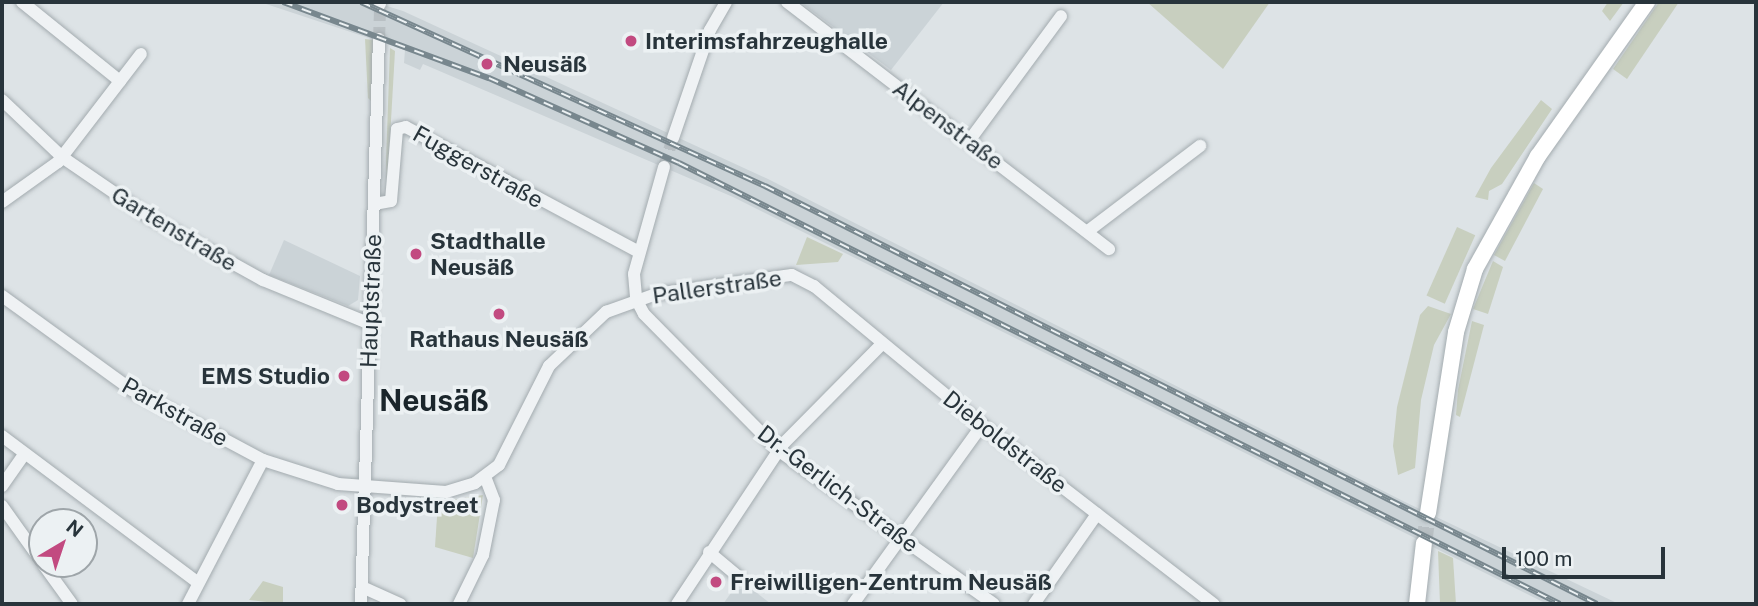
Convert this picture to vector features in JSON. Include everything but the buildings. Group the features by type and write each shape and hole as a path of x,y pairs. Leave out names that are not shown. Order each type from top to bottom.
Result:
{"main road":[{"path":"1428,513 1456,332 1475,269 1538,156 1647,2"},
{"path":"1417,604 1424,543"}],"street":[{"path":"22,2 120,81"},
{"path":"673,138 710,30 726,2"},
{"name":"Alpenstraße","path":"787,2 1109,249"},
{"path":"969,141 1061,16"},
{"name":"Hauptstraße","path":"361,604 368,489 368,323 379,39"},
{"path":"2,202 62,157 141,54"},
{"name":"Gartenstraße","path":"2,100 62,157 198,246 289,292 368,323"},
{"name":"Fuggerstraße","path":"374,204 391,201 401,127 609,240 639,253"},
{"path":"1088,231 1200,146"},
{"path":"636,299 639,253 664,167"},
{"name":"Pallerstraße","path":"485,477 505,457 540,380 555,360 606,312 636,299 779,274 798,277"},
{"name":"Dieboldstraße","path":"798,277 982,425 1214,604"},
{"name":"Parkstraße","path":"2,296 132,390 263,460 368,489 446,492 485,477"},
{"name":"Dr.-Gerlich-Straße","path":"636,299 650,322 778,450 995,604"},
{"path":"677,604 778,450 882,344"},
{"path":"853,604 982,425"},
{"path":"2,436 197,581"},
{"path":"2,486 24,454"},
{"path":"188,604 197,581 263,460"},
{"path":"459,604 483,555 494,499 485,477"},
{"path":"2,506 28,542"},
{"path":"1034,604 1097,514"},
{"path":"709,552 739,577"},
{"path":"54,578 72,604"},
{"path":"362,587 400,604"}],"shaded area":[{"path":"260,2 374,2 403,11 768,179 1405,502 1619,604 1547,604 733,197 423,64 420,70 404,63 405,50"},
{"path":"800,2 944,2 891,70"},
{"path":"284,240 360,276 358,300 348,306 269,275"},
{"path":"748,586 771,604 723,604 731,593"}],"green space":[{"path":"1147,2 1270,2 1223,69"},
{"path":"1608,2 1624,2 1610,21 1602,11"},
{"path":"1659,2 1679,2 1627,79 1613,69"},
{"path":"365,39 373,40 371,101 368,98"},
{"path":"390,48 395,51 387,190 386,162"},
{"path":"1541,100 1552,109 1502,184 1489,191 1488,200 1475,197 1491,168"},
{"path":"1534,183 1543,189 1505,261 1494,255"},
{"path":"1457,227 1475,235 1445,304 1426,296"},
{"path":"807,237 843,254 838,262 796,265"},
{"path":"1493,261 1503,267 1488,314 1473,309"},
{"path":"1428,306 1451,314 1434,345 1421,400 1415,468 1398,475 1393,446 1397,407 1420,315"},
{"path":"1472,321 1484,325 1460,417 1456,415 1458,390"},
{"path":"483,495 473,558 435,547 438,502"},
{"path":"1438,551 1453,558 1456,604 1440,604"},
{"path":"263,581 283,587 283,604 249,600"}],"tunnel":[{"path":"379,39 380,4"},
{"path":"664,167 673,138"},
{"path":"1424,543 1428,513"}],"railway":[{"path":"283,2 489,78 679,163 1560,604"},
{"path":"361,2 765,186 1597,604"}],"place":[{"name":"Interimsfahrzeughalle","path":"631,41"},
{"name":"Neusäß","path":"487,64"},
{"name":"Stadthalle Neusäß","path":"416,254"},
{"name":"Rathaus Neusäß","path":"499,314"},
{"name":"EMS Studio","path":"344,376"},
{"name":"Bodystreet","path":"342,505"},
{"name":"Freiwilligen-Zentrum Neusäß","path":"716,582"}],"district":[{"name":"Neusäß","path":"434,400"}]}
